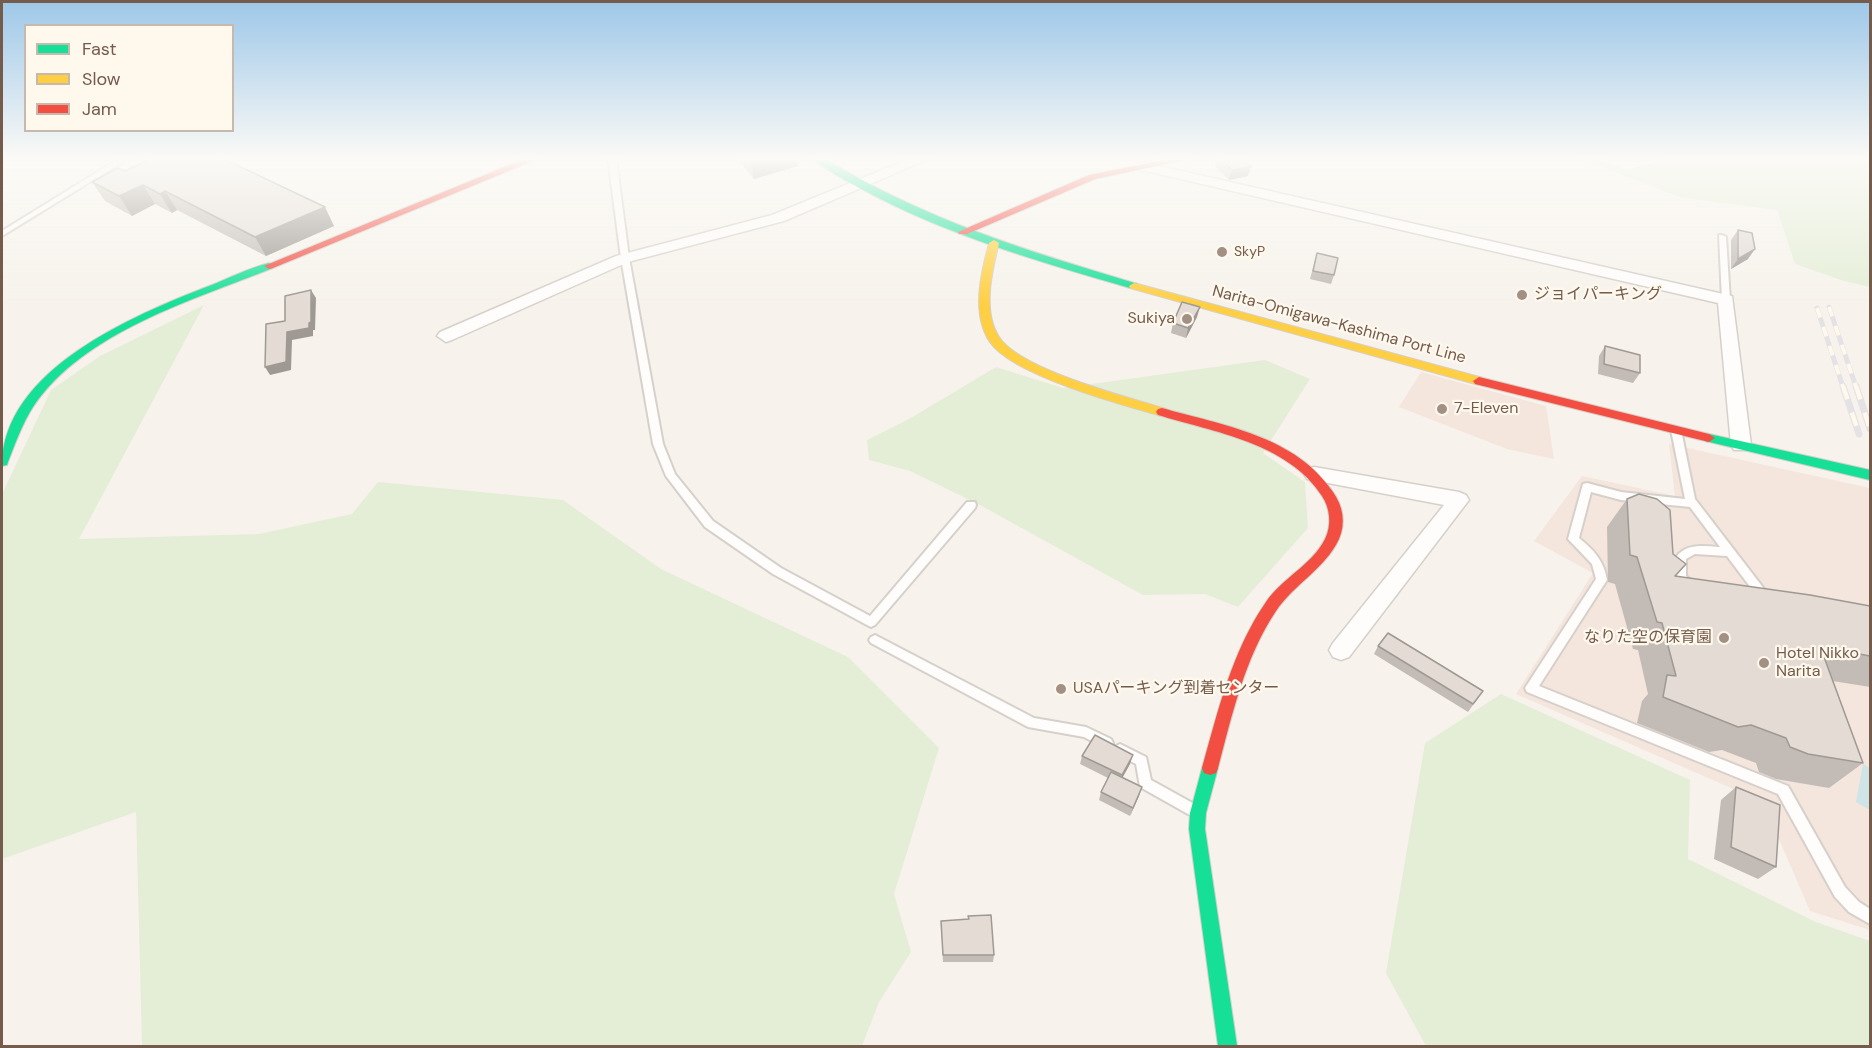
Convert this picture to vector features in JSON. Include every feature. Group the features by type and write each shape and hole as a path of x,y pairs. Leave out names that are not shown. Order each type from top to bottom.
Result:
{"street":[{"path":"2,462 22,415 41,388 93,345 153,313 414,207"},
{"path":"446,336 625,258 778,218 807,207"},
{"name":"Narita-Omigawa-Kashima Port Line","path":"899,207 994,243 1238,316 1676,430 1870,475"},
{"path":"963,232 1022,207"},
{"path":"1320,207 1726,300 1741,445"},
{"path":"994,243 988,268 987,321 998,346 1010,357 1127,400 1277,449 1292,451 1328,492 1335,514 1335,532 1323,551 1270,606 1242,663 1198,813 1197,830 1204,885 1228,1047"},
{"path":"1314,474 1459,500 1341,650"}],"lane":[{"path":"2,234 46,207"},
{"path":"618,207 625,258 658,444 671,476 709,524 777,571 871,622 971,505"},
{"path":"1722,237 1726,300"},
{"path":"1676,430 1693,504 1763,597"},
{"path":"1693,504 1621,496 1587,487 1573,539 1595,557 1601,567 1602,580 1531,688 1783,790 1840,891 1854,907 1870,917"},
{"path":"1697,588 1681,578 1681,557 1693,550 1729,552"},
{"path":"875,639 1032,723 1086,732 1142,761 1145,783 1198,813"}],"shaded area":[{"path":"1421,372 1546,406 1554,459 1507,449 1399,407"},
{"name":"Hotel Nikko Narita","path":"1669,444 1870,488 1870,930 1810,911 1763,802 1516,694 1593,573 1534,541 1582,476 1675,496"},
{"path":"1863,764 1870,768 1870,810 1856,802"}],"green space":[{"path":"1753,207 1870,207 1870,287 1844,281 1795,264 1777,210"},
{"path":"204,305 79,539 259,534 352,514 378,482 563,500 661,569 848,657 939,748 894,894 911,952 879,1002 862,1046 142,1046 136,812 2,859 3,492 51,390 100,356"},
{"path":"1265,360 1310,379 1263,453 1305,482 1308,528 1238,607 1205,594 1143,595 978,504 910,471 869,460 867,440 909,419 996,367 1063,388"},
{"path":"1501,694 1690,780 1688,859 1816,922 1870,941 1870,1046 1426,1046 1386,973 1425,743"}],"building":[{"path":"196,207 325,207 255,237"},
{"path":"1738,230 1752,233 1755,249 1738,259"},
{"path":"1317,253 1338,258 1334,275 1313,271"},
{"path":"311,290 309,328 287,332 286,362 265,367 266,324 285,321 285,296"},
{"path":"1182,302 1200,307 1188,328 1173,323"},
{"path":"1605,346 1640,355 1640,373 1604,364"},
{"path":"1639,494 1657,499 1670,510 1673,554 1686,564 1675,576 1870,606 1870,656 1832,649 1837,660 1824,657 1863,763 1808,754 1790,747 1786,738 1751,725 1738,727 1663,697 1667,675 1676,676 1662,623 1657,622 1637,557 1630,555 1627,499"},
{"path":"1388,633 1483,691 1473,704 1378,646"},
{"path":"1095,735 1133,755 1122,775 1082,756"},
{"path":"1111,772 1142,787 1133,808 1101,792"},
{"path":"1736,787 1780,805 1776,867 1731,847"},
{"path":"991,915 994,955 943,955 941,921"}],"railway":[{"path":"1829,307 1856,387"},
{"path":"1817,308 1843,387"},
{"path":"1843,386 1859,434"},
{"path":"1856,386 1870,429"}],"traffic: fast":[{"path":"905,207 1010,248 1134,286"},
{"path":"2,462 12,436 29,404 58,372 84,351 143,317 269,266"},
{"path":"1709,438 1870,475"},
{"path":"1210,768 1198,813 1197,829 1228,1046"}],"traffic: slow":[{"path":"994,243 986,279 985,306 995,341 1006,352 1047,373 1162,412"},
{"path":"1134,286 1479,381"}],"traffic: jam":[{"path":"269,266 415,207"},
{"path":"963,232 1022,207"},
{"path":"1479,381 1709,438"},
{"path":"1162,412 1232,432 1280,451 1301,464 1318,480 1331,499 1336,515 1335,532 1330,543 1317,560 1278,597 1250,644 1234,684 1210,768"}],"place":[{"name":"SkyP","path":"1222,252"},
{"name":"ジョイパーキング","path":"1522,295"},
{"name":"Sukiya","path":"1187,319"},
{"name":"7-Eleven","path":"1442,409"},
{"name":"なりた空の保育園","path":"1724,638"},
{"name":"Hotel Nikko Narita","path":"1764,663"},
{"name":"USAパーキング到着センター","path":"1061,689"}]}
